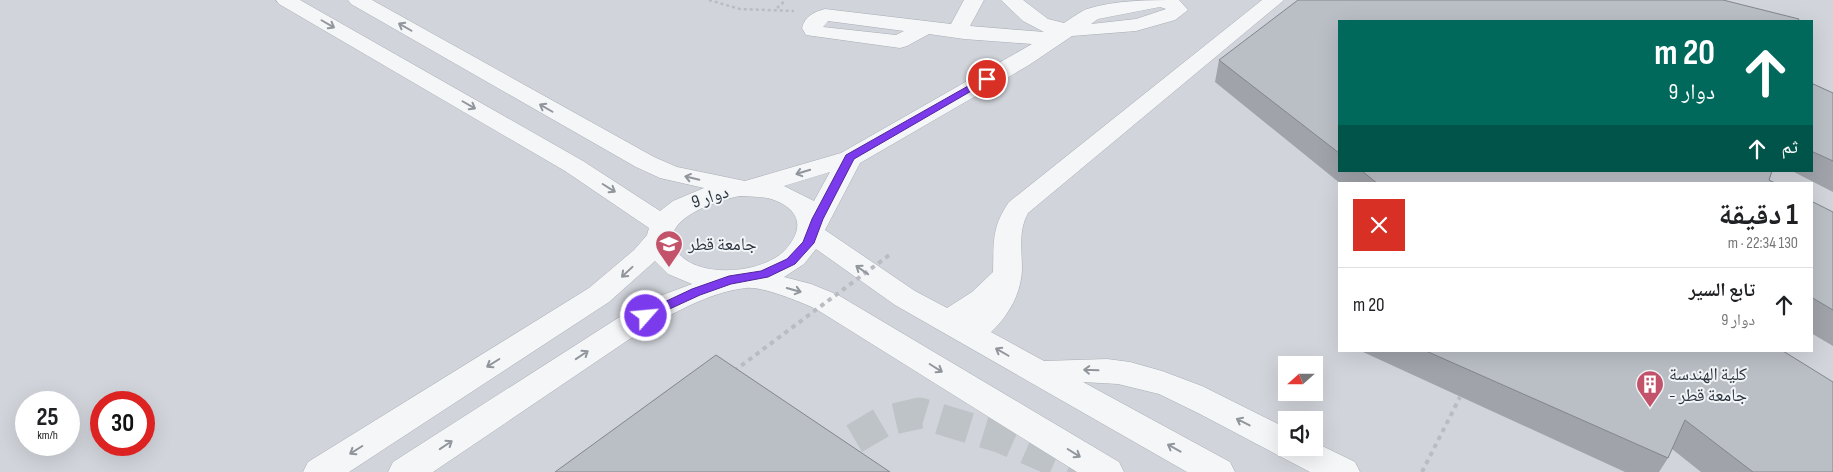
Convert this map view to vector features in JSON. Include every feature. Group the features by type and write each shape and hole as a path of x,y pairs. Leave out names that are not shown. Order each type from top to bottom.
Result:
{"street":[{"path":"286,0 574,166 662,231 661,246 665,256 684,271 713,279 738,279 763,275 791,261 801,252 850,158"},
{"path":"358,0 638,159 669,173 744,188 850,158 1063,34"},
{"path":"964,33 960,26 974,0"},
{"path":"1011,0 1032,18 1063,34"},
{"path":"959,328 986,320 998,306 1003,295 1006,274 1006,232 1018,208 1274,0"},
{"path":"824,15 964,33 1063,34"},
{"name":"دوار 9","path":"321,472 592,300 623,276 662,231 669,218 687,203 712,192 763,188 789,196 807,210 812,231"},
{"path":"812,231 878,281 1038,373 1217,472"},
{"path":"406,472 628,325 663,306 738,279 800,291 827,302 1106,472"},
{"path":"1038,373 1080,370 1105,371 1154,381 1179,390 1278,440"},
{"path":"1310,456 1342,472"}],"path":[{"path":"709,0 734,8 777,8 824,15"},
{"path":"777,8 786,0"},
{"path":"729,375 892,253"},
{"path":"1422,472 1460,396"}],"shaded area":[{"name":"جامعة قطر","path":"0,0 1833,0 1833,472 0,472"}],"building":[{"path":"1298,0 1723,0 1799,19 1338,20 1338,152 1219,60"},
{"path":"1813,84 1833,93 1833,161 1813,152"},
{"path":"1363,172 1772,172 1769,180 1773,182 1376,182"},
{"path":"1813,202 1833,212 1833,310 1813,298"},
{"name":"كلية الهندسة - جامعة قطر","path":"1428,352 1785,352 1833,382 1833,472 1753,472 1685,420 1668,458"},
{"path":"716,355 890,472 555,472"}],"tunnel":[{"path":"823,472 850,441 884,421 920,413 1002,438 1080,472"}],"place":[{"name":"جامعة قطر","path":"669,268"},
{"name":"كلية الهندسة - جامعة قطر","path":"1650,408"}],"route":[{"path":"646,316 663,306 696,292 729,280 763,275 791,261 808,243 812,229 850,158 987,79"}]}
